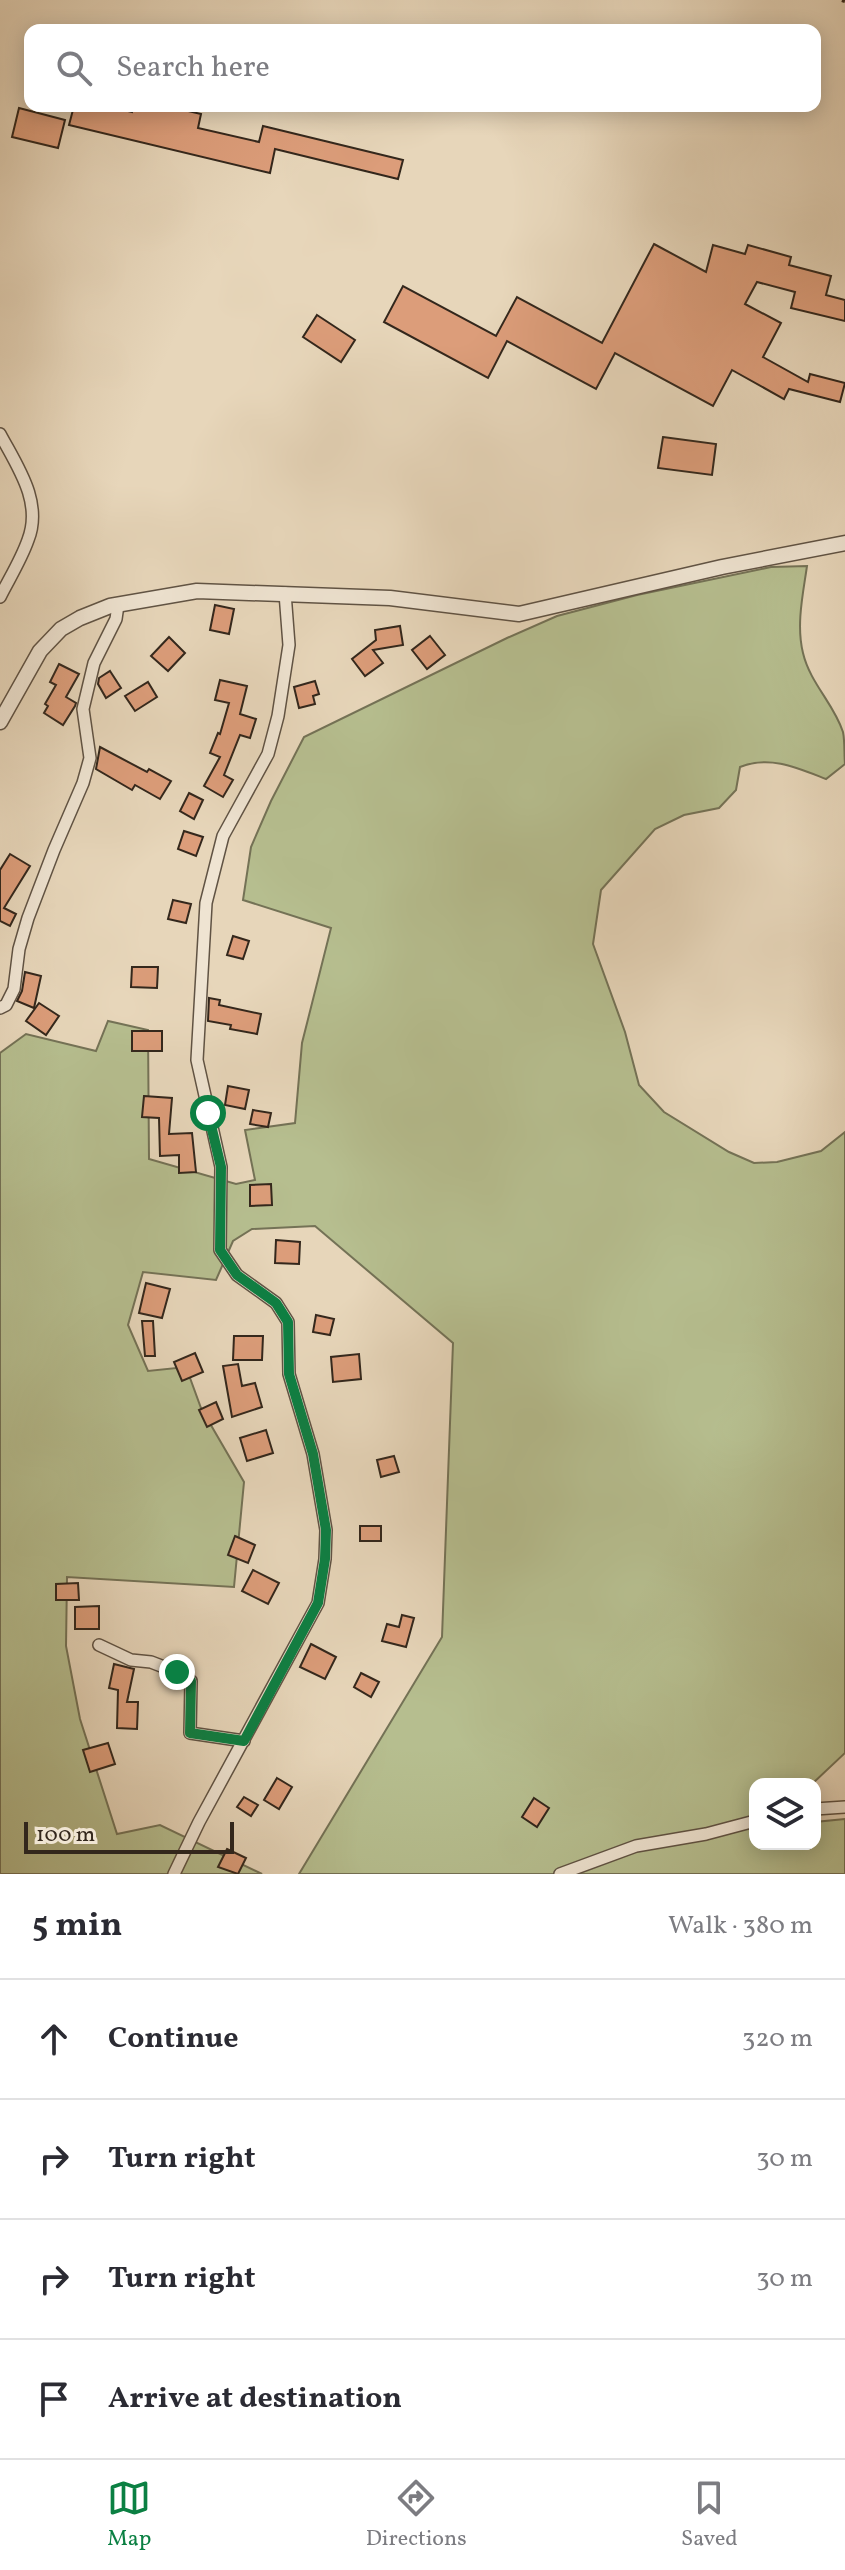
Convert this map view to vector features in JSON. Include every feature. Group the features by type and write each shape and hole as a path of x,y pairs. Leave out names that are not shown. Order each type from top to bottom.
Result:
{"street":[{"path":"0,434 25,481 33,505 30,537 0,597"},
{"path":"0,722 40,651 61,629 80,618 118,605 197,591 390,598 519,614 722,567 845,543"},
{"path":"174,1874 318,1603 325,1559 326,1530 313,1454 289,1374 288,1322 276,1303 237,1275 220,1250 221,1167 197,1060 206,903 223,836 268,754 278,716 289,645 285,593"},
{"path":"0,1008 6,1005 14,989 19,949 28,918 83,783 90,758 83,709 94,663 116,619 118,605"},
{"path":"99,1645 131,1660 151,1662 191,1681 190,1733 244,1741"},
{"path":"821,1809 845,1807"},
{"path":"560,1874 636,1846 706,1834 749,1823"},
{"path":"584,1864 594,1874"}],"green space":[{"path":"807,566 800,621 803,653 843,732 845,764 826,779 773,763 740,767 736,790 719,808 684,815 655,829 601,890 593,944 625,1032 639,1085 664,1112 729,1152 754,1163 777,1162 821,1151 845,1132 845,1753 818,1778 749,1778 749,1850 821,1850 821,1821 845,1819 845,1874 299,1874 442,1637 453,1343 315,1226 252,1229 233,1241 216,1280 143,1272 128,1325 148,1371 186,1367 201,1408 244,1482 234,1587 67,1577 66,1646 80,1719 117,1834 160,1825 262,1874 0,1874 0,1053 26,1034 96,1051 108,1021 148,1030 149,1159 236,1184 255,1180 245,1130 295,1123 302,1043 331,928 243,900 251,847 304,737 557,616 637,595 771,567"}],"building":[{"path":"19,108 24,112 65,120 58,148 12,137"},
{"path":"72,112 192,112 201,114 198,128 259,142 263,126 403,160 398,179 275,149 270,173 69,125"},
{"path":"654,244 706,272 713,245 745,254 748,245 791,257 789,265 831,276 826,295 845,300 845,321 791,308 795,292 757,282 745,304 781,323 763,357 808,382 810,374 845,383 840,402 789,389 784,399 732,370 713,406 615,353 596,389 507,341 488,378 384,322 403,286 496,336 517,297 602,343"},
{"path":"317,315 355,340 341,362 303,337"},
{"path":"663,437 716,444 712,475 658,468"},
{"path":"215,605 234,609 229,634 210,630"},
{"path":"400,626 403,645 373,650 383,663 365,676 352,659 376,640 375,630"},
{"path":"430,636 445,655 427,669 412,650"},
{"path":"169,637 185,653 168,671 151,656"},
{"path":"59,664 79,674 66,697 76,703 63,725 44,713 48,706 45,704 56,685 50,682"},
{"path":"110,671 121,688 106,698 98,684 99,678"},
{"path":"220,680 247,686 240,714 256,719 250,738 240,735 224,775 233,780 223,797 204,786 220,757 210,753 220,734 229,703 215,700"},
{"path":"315,681 319,694 313,696 315,704 299,708 294,687"},
{"path":"148,682 157,697 135,711 125,696"},
{"path":"100,747 171,781 160,799 135,785 132,790 96,769"},
{"path":"189,793 203,800 194,819 180,811"},
{"path":"184,831 203,837 196,856 178,849"},
{"path":"10,854 30,866 4,908 16,914 10,926 0,921 0,870"},
{"path":"173,900 191,904 186,923 168,919"},
{"path":"233,936 249,941 243,959 227,955"},
{"path":"132,967 158,967 157,988 131,987"},
{"path":"25,972 41,976 34,1008 17,1001"},
{"path":"209,998 220,1000 219,1005 261,1014 257,1034 208,1021"},
{"path":"39,1003 59,1016 46,1035 26,1021"},
{"path":"132,1031 162,1031 162,1051 132,1051"},
{"path":"228,1086 249,1090 245,1109 225,1105"},
{"path":"144,1096 172,1098 169,1134 192,1133 196,1172 179,1173 179,1155 160,1156 159,1118 142,1117"},
{"path":"253,1110 271,1113 268,1127 250,1124"},
{"path":"271,1184 272,1205 250,1206 250,1185"},
{"path":"276,1240 300,1242 299,1264 275,1263"},
{"path":"146,1283 170,1289 162,1318 139,1313"},
{"path":"316,1315 334,1319 330,1335 313,1332"},
{"path":"142,1321 153,1321 155,1356 145,1356"},
{"path":"234,1336 263,1336 262,1360 233,1360"},
{"path":"195,1353 203,1372 182,1381 174,1362"},
{"path":"359,1354 361,1379 333,1382 331,1357"},
{"path":"238,1364 242,1386 255,1383 262,1407 232,1417 223,1366"},
{"path":"216,1402 223,1419 207,1427 199,1410"},
{"path":"266,1430 273,1453 247,1461 240,1438"},
{"path":"394,1456 399,1472 381,1477 377,1460"},
{"path":"360,1526 381,1526 381,1541 360,1541"},
{"path":"235,1536 255,1545 248,1563 228,1555"},
{"path":"253,1570 279,1583 268,1604 242,1591"},
{"path":"78,1583 79,1600 56,1600 56,1584"},
{"path":"99,1606 99,1629 75,1629 75,1607"},
{"path":"402,1615 414,1618 406,1647 382,1641 387,1624 399,1627"},
{"path":"311,1644 336,1657 325,1679 300,1667"},
{"path":"114,1664 134,1669 127,1702 138,1702 137,1729 117,1728 118,1690 109,1688"},
{"path":"361,1673 379,1682 371,1697 354,1687"},
{"path":"108,1743 115,1764 90,1772 83,1750"},
{"path":"277,1778 292,1787 279,1809 264,1800"},
{"path":"244,1797 258,1805 251,1816 237,1807"},
{"path":"534,1798 549,1808 537,1827 522,1817"},
{"path":"227,1849 246,1858 238,1874 218,1867"}],"route":[{"path":"177,1672 191,1681 190,1733 244,1741 318,1603 325,1559 326,1530 313,1454 289,1374 288,1322 276,1303 237,1275 220,1250 221,1167 208,1113"}]}
